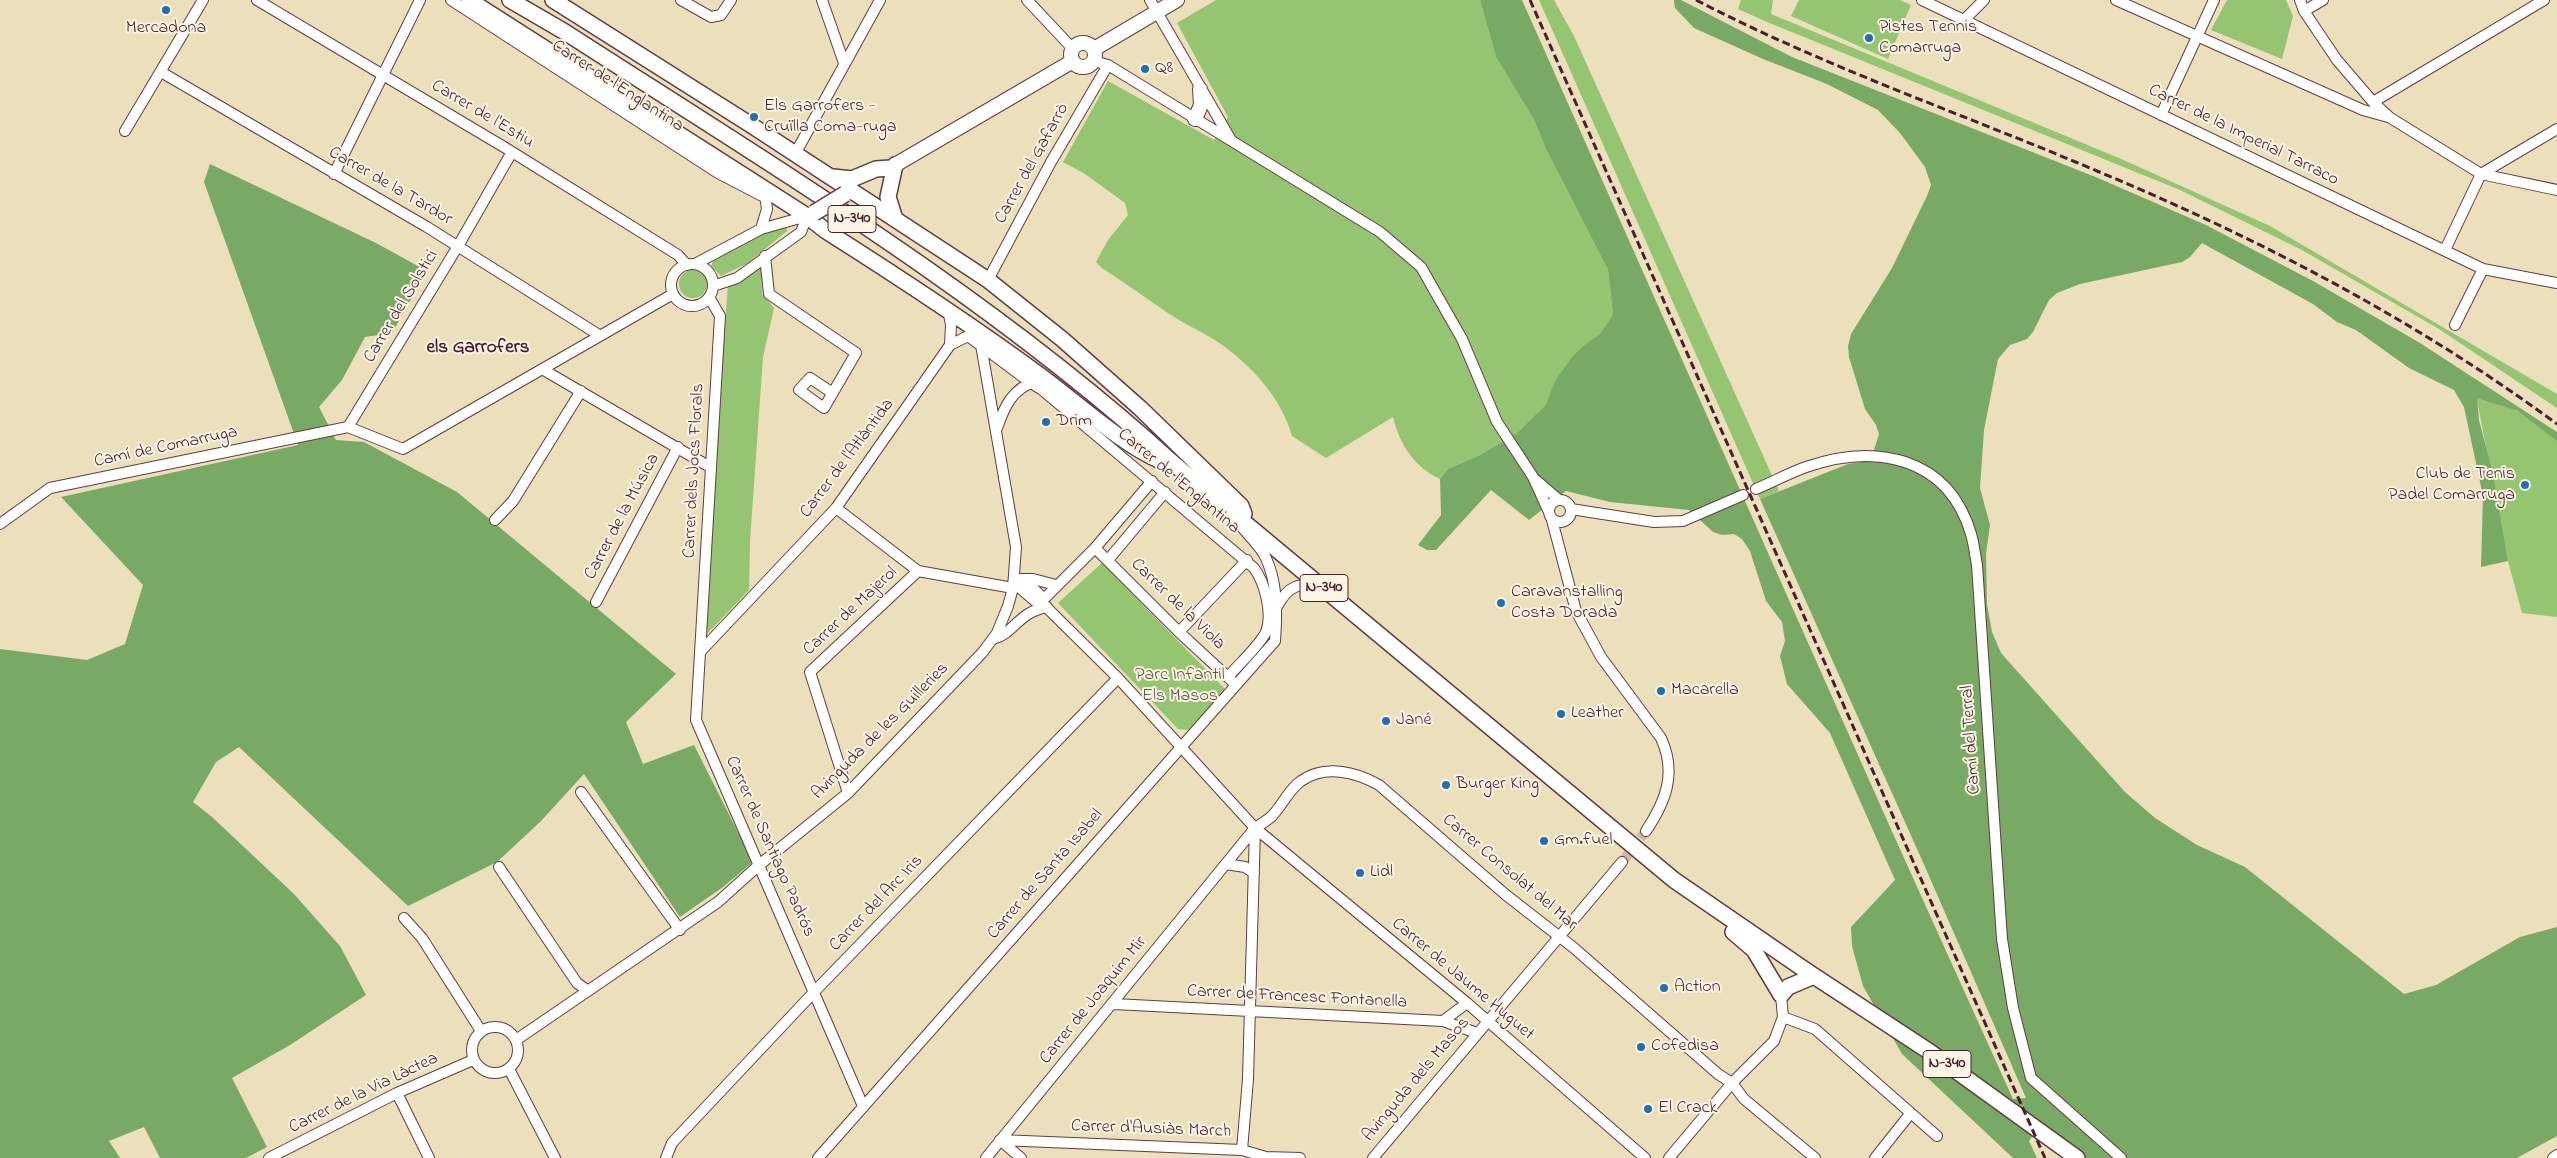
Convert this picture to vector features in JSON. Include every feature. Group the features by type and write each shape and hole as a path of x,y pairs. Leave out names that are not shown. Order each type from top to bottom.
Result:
{"main road":[{"path":"469,0 765,193 811,214 826,230 948,308 970,331 1046,379 1107,427 1156,458 1174,464"},
{"name":"N-340","path":"510,0 565,32 906,254 1002,323 1137,430 1174,464 1674,880 1721,914 1930,1052 2077,1158"},
{"path":"552,0 795,154 848,192 895,219 988,280 1062,339 1140,408 1241,506 1249,526"},
{"path":"811,214 892,167"},
{"path":"827,176 852,179 876,168 892,167"},
{"path":"892,167 888,197 895,219"},
{"path":"1721,914 1730,929 1754,950 1782,995 1788,987 1814,976"}],"street":[{"path":"125,131 162,72 203,0"},
{"name":"Carrer de l'Estiu","path":"257,0 512,152 691,264"},
{"path":"334,174 420,0"},
{"name":"Carrer de l'Englantina","path":"451,0 718,173 765,193"},
{"path":"681,0 711,17 721,15 731,0"},
{"path":"822,0 844,64"},
{"path":"795,154 880,0"},
{"path":"1026,0 1073,55 1079,67 1084,67 1094,55 1154,6 1177,0"},
{"name":"Carrer de la Imperial Tarraco","path":"1922,0 2483,269 2557,283"},
{"path":"1964,20 1984,0"},
{"path":"2116,0 2363,110 2390,117"},
{"path":"2162,115 2196,35 2214,0"},
{"path":"2300,0 2304,11 2337,60 2373,102 2390,117 2481,174 2557,190"},
{"path":"2304,11 2323,0"},
{"path":"2373,102 2544,0"},
{"path":"1154,6 1200,89 1233,143"},
{"path":"892,167 1073,55 1084,43 1094,55 1108,65 1380,232 1421,268 1462,340 1497,422 1533,477 1554,517"},
{"name":"Carrer del Gafarrò","path":"988,280 1051,162 1108,65"},
{"name":"Carrer de la Tardor","path":"162,72 458,246 599,335"},
{"path":"1195,119 1201,105 1200,89"},
{"path":"2445,250 2481,174 2557,129"},
{"name":"Carrer del Solstici","path":"348,427 458,246 512,152"},
{"path":"760,229 766,216 765,193"},
{"path":"691,264 708,272 713,286 709,297 700,304 693,306 679,301 673,294 672,278 679,268 691,264 760,229 811,214"},
{"path":"713,286 736,278 801,232 811,214"},
{"path":"765,256 769,294 856,353 831,392"},
{"path":"2455,325 2483,269"},
{"path":"348,427 403,449 673,294"},
{"name":"Carrer dels Jocs Florals","path":"701,651 720,316 709,297"},
{"path":"948,308 951,325 950,345"},
{"name":"Carrer de l'Englantina","path":"970,331 981,345 1041,389 1247,560 1261,577 1267,607 1267,626 1262,638 1228,677"},
{"name":"Carrer de l'Atlàntida","path":"701,651 836,508 950,345 970,331"},
{"name":"Avinguda de les Guilleries","path":"516,1040 680,930 718,902 758,866 848,793 982,653 992,639 1003,620 1016,583 1016,547 981,345"},
{"path":"542,369 710,467"},
{"name":"Avinguda de les Guilleries","path":"997,429 1002,411 1010,399 1021,388 1046,379"},
{"path":"496,520 513,501 580,391"},
{"name":"Camí de Comarruga","path":"0,524 50,488 348,427"},
{"name":"Carrer de la Música","path":"596,602 678,447"},
{"name":"Camí del Terral","path":"1756,489 1806,467 1856,456 1881,455 1904,460 1930,474 1945,488 1963,512 1972,535 1977,565 2002,938 2013,1008 2031,1078 2121,1158"},
{"path":"1533,477 1559,500 1565,501 1571,509 1654,522 1683,521 1743,495"},
{"path":"992,639 1002,636 1027,613 1044,604 1056,585 1095,548 1152,481"},
{"path":"1108,560 1165,492"},
{"path":"1559,500 1550,504 1576,611 1601,657 1656,734 1657,743 1667,761 1666,795 1646,831"},
{"path":"836,508 918,571 1016,583 1033,578 1056,585"},
{"path":"1554,517 1568,518 1571,509"},
{"name":"Carrer de Santa Isabel","path":"818,1158 1275,641 1278,605 1264,555 1239,524 1236,515"},
{"name":"Carrer de la Viola","path":"1095,548 1179,632 1236,684"},
{"path":"1179,632 1247,560"},
{"name":"Carrer de Majerol","path":"848,793 810,672 918,571"},
{"name":"Carrer de Jaume Huguet","path":"1016,583 1041,596 1044,604 1118,678 1255,828 1467,1003 1645,1158"},
{"path":"1278,605 1283,595 1292,587 1300,584 1320,585"},
{"name":"Carrer de Santiago Padrós","path":"701,651 697,682 696,720 758,866 815,991 863,1106"},
{"name":"Carrer del Arc Iris","path":"666,1158 672,1143 815,991 1118,678"},
{"name":"Carrer Consolat del Mar","path":"1255,828 1271,817 1300,781 1322,771 1345,772 1368,778 1379,785 1506,896 1559,937 1718,1074 1732,1083 1744,1099 1815,1158"},
{"path":"581,792 680,930"},
{"path":"1242,1150 1250,1012 1255,828"},
{"name":"Carrer de Joaquim Mir","path":"986,1158 1114,1004 1255,828"},
{"name":"Avinguda dels Masos","path":"1373,1158 1622,862"},
{"path":"1226,864 1245,866 1254,873"},
{"path":"499,867 577,983 588,990"},
{"path":"404,918 422,938 481,1031"},
{"path":"1668,1158 1732,1083 1774,1040 1783,1017 1782,995"},
{"path":"1443,1021 1467,1003"},
{"name":"Carrer de Francesc Fontanella","path":"1114,1004 1443,1021 1477,1033"},
{"path":"1783,1017 1815,1029 1937,1136"},
{"path":"496,1027 503,1028 516,1040 518,1053 515,1063 509,1069 497,1074 488,1073 478,1067 473,1060 472,1043 481,1031 496,1027"},
{"name":"Carrer de la Via Làctea","path":"269,1158 397,1093 473,1060"},
{"path":"509,1069 555,1158"},
{"path":"397,1093 429,1158"},
{"path":"1875,1158 1910,1114"},
{"path":"1000,1140 1021,1158"},
{"name":"Carrer d'Ausiàs March","path":"1000,1140 1242,1150 1267,1157 1300,1158"},
{"path":"2552,1158 2557,1155"}],"green space":[{"path":"1216,0 1480,0 1496,57 1534,120 1546,149 1608,270 1613,314 1600,334 1584,345 1555,381 1547,405 1517,433 1480,455 1448,469 1440,479 1415,461 1399,436 1393,417 1326,458 1292,436 1287,422 1272,395 1242,361 1218,342 1171,315 1096,262 1108,240 1128,215 1125,203 1085,174 1063,162 1108,81 1214,140 1228,117 1177,23"},
{"path":"1480,0 1522,0 2013,1099 2026,1098 1922,860 1760,499 1848,464 1866,461 1873,453 1879,434 1876,425 1865,409 1849,357 1848,346 1851,334 1892,268 1931,185 1925,167 1900,133 1878,110 1827,84 1763,59 1694,28 1675,8 1674,0 1681,0 1792,57 2098,178 2206,225 2313,281 2420,343 2557,432 2557,441 2518,411 2477,398 2479,420 2492,470 2508,561 2481,567 2483,496 2464,407 2454,390 2409,368 2356,330 2337,322 2313,304 2202,243 2190,257 2182,262 2080,284 2057,293 2049,300 2033,332 2027,339 2010,345 1998,359 1984,430 1980,488 1990,525 1986,554 1987,604 1992,632 2001,653 2125,792 2155,818 2197,845 2245,867 2404,994 2436,985 2520,937 2557,927 2557,1136 2517,1158 2086,1158 2042,1122 2029,1141 2037,1158 2013,1158 1902,1054 1863,986 1852,946 1851,927 1895,880 1830,733 1787,684 1780,656 1785,641 1782,622 1766,601 1750,551 1742,539 1734,534 1722,535 1713,532 1689,510 1610,502 1566,491 1529,520 1491,490 1436,550 1427,550 1418,545 1441,515 1440,479 1448,469 1480,455 1517,433 1546,405 1555,381 1572,357 1584,345 1600,334 1613,314 1608,270 1546,149 1534,120 1496,57"},
{"path":"1539,0 1554,0 1574,36 1779,491 1760,499"},
{"path":"1741,0 1773,0 1771,14 2119,158 2270,226 2557,394 2557,408 2439,329 2302,250 2180,190 1767,22 1738,9"},
{"name":"Pistes Tennis Comarruga","path":"1799,0 1900,0 1911,5 1888,59 1791,16"},
{"path":"2227,0 2286,0 2293,16 2282,59 2211,30"},
{"path":"210,164 376,243 427,271 392,333 365,337 342,380 319,407 336,440 364,442 457,492 676,674 626,722 643,764 694,745 753,862 723,887 680,917 584,774 541,821 497,862 408,906 239,747 216,762 193,802 212,817 294,894 340,946 366,995 290,1045 232,1078 267,1147 246,1158 160,1158 144,1127 109,1141 120,1158 0,1158 0,649 87,660 125,644 143,585 61,497 298,445 204,182"},
{"path":"779,226 786,226 787,231 748,263 721,276 711,266 715,256"},
{"path":"761,266 762,294 774,308 763,357 750,541 749,590 702,639 728,285"},
{"path":"693,270 703,274 707,284 703,294 693,298 683,294 679,284 683,274"},
{"name":"Club de Tenis Padel Comarruga","path":"2476,395 2525,414 2557,438 2557,617 2522,613 2508,561"},
{"name":"Parc Infantil Els Masos","path":"1102,563 1224,688 1224,692 1189,730 1178,729 1058,603"}],"tunnel":[{"path":"1622,862 1646,831"}],"railway":[{"path":"1530,0 2045,1158"},
{"path":"1696,0 1844,69 2047,150 2218,224 2392,316 2448,350 2557,424"}],"place":[{"name":"Mercadona","path":"166,10"},
{"name":"Pistes Tennis Comarruga","path":"1869,38"},
{"name":"Q8","path":"1145,69"},
{"name":"Els Garrofers - Cruïlla Coma-ruga","path":"754,117"},
{"name":"Drim","path":"1046,422"},
{"name":"Club de Tenis Padel Comarruga","path":"2525,485"},
{"name":"Caravanstalling Costa Dorada","path":"1501,603"},
{"name":"Macarella","path":"1661,691"},
{"name":"Leather","path":"1561,714"},
{"name":"Jané","path":"1386,721"},
{"name":"Burger King","path":"1446,785"},
{"name":"Gm.fuel","path":"1544,841"},
{"name":"Lidl","path":"1360,873"},
{"name":"Action","path":"1664,988"},
{"name":"Cofedisa","path":"1641,1047"},
{"name":"El Crack","path":"1648,1109"}],"district":[{"name":"els Garrofers","path":"478,349"}]}
